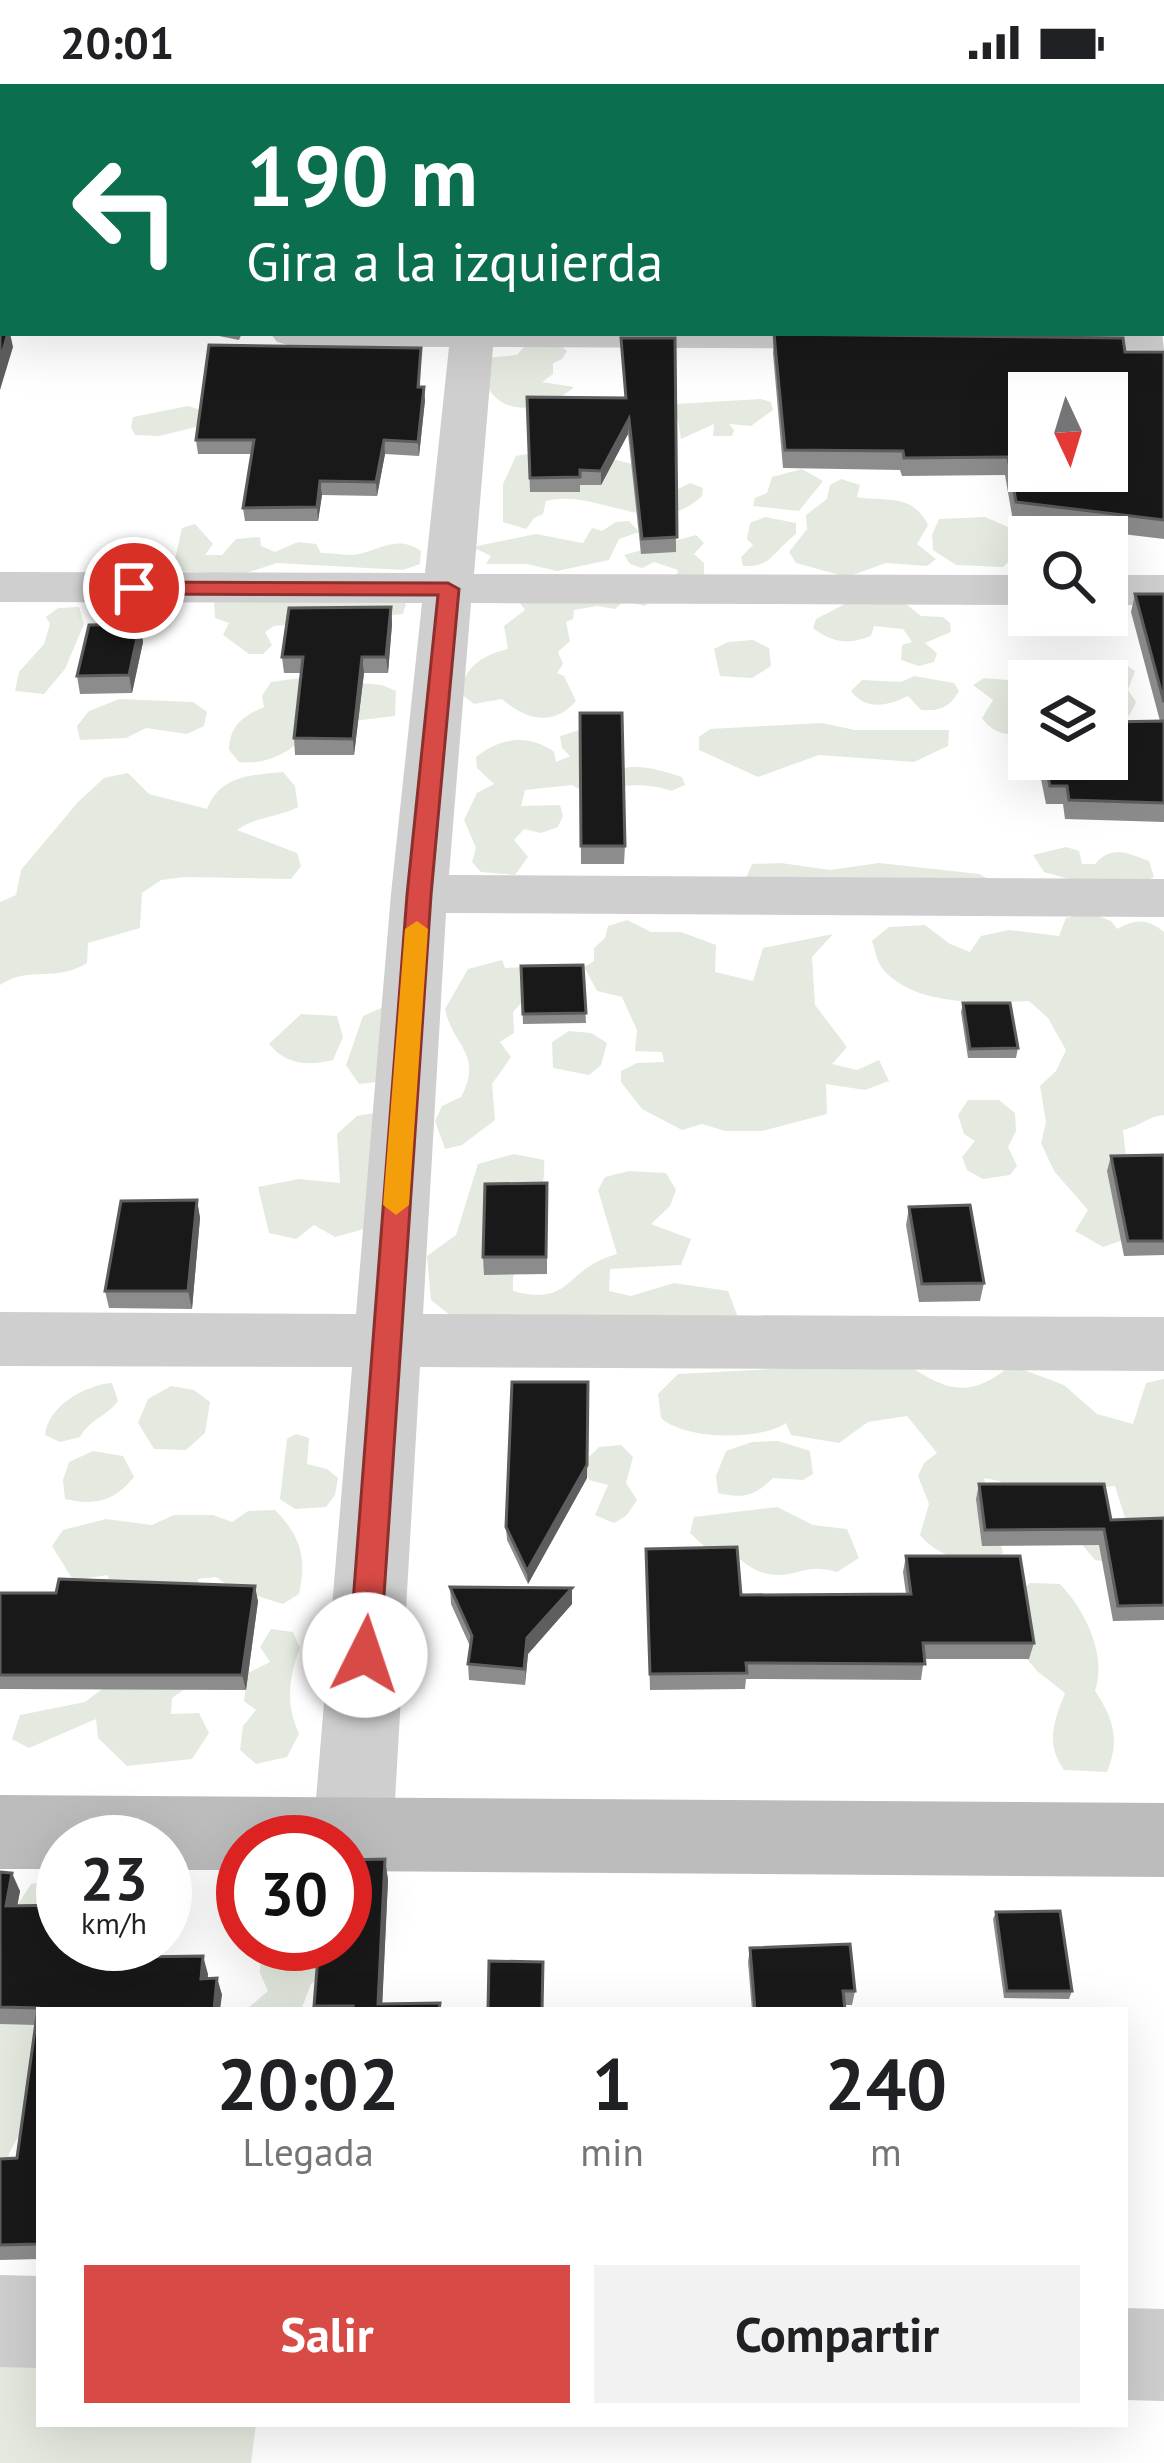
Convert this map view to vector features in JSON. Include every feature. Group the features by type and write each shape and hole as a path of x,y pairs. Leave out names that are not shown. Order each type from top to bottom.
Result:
{"street":[{"path":"354,1815 419,895 472,336"},
{"path":"933,336 1164,337"},
{"path":"0,587 1008,590"},
{"path":"1128,590 1164,590"},
{"path":"419,895 1164,898"},
{"path":"0,1339 1164,1344"},
{"path":"0,1832 216,1834"},
{"path":"372,1835 1164,1840"},
{"path":"0,2321 36,2322"},
{"path":"1128,2354 1164,2355"}],"shaded area":[{"path":"561,346 567,351 542,382 574,387 560,397 514,407 491,392 484,358 517,355 524,347"},
{"path":"771,402 773,410 751,426 729,424 732,436 713,436 714,424 681,439 678,420 659,418 675,404"},
{"path":"188,406 204,411 196,427 159,436 135,435 131,427 133,417"},
{"path":"516,456 603,457 633,464 644,488 678,489 690,483 703,488 702,496 684,509 665,514 586,501 546,501 543,514 526,529 503,522 503,484"},
{"path":"802,469 823,481 799,511 753,506 755,498 767,493 772,477"},
{"path":"841,479 860,485 857,497 898,501 915,508 928,525 917,544 936,559 927,566 886,563 847,577 796,563 789,552 807,529 806,515 827,499 830,485"},
{"path":"765,517 796,523 796,534 767,561 743,566 741,557 753,545 747,539 750,523"},
{"path":"985,517 1008,527 1008,562 1003,567 956,565 933,550 932,535 939,519"},
{"path":"629,521 639,532 619,539 609,560 557,571 527,564 486,564 491,556 472,547 536,534 583,543 592,528 602,531"},
{"path":"195,524 213,544 205,555 222,555 236,539 260,537 261,546 275,552 298,542 316,544 321,553 353,555 403,544 421,551 420,564 403,570 277,563 240,575 178,571 175,559 182,528"},
{"path":"696,535 704,543 694,554 704,563 704,575 676,580 678,570 654,562 642,568 630,564 624,555"},
{"path":"133,593 172,599 175,615 141,629 106,619 113,604"},
{"path":"399,596 406,604 403,614 274,626 265,632 272,645 263,654 249,654 223,635 229,623 215,618 214,600"},
{"path":"517,599 653,599 645,606 624,601 615,609 574,610 573,619 566,622 570,641 558,652 563,664 557,673 564,676 576,701 558,715 539,718 502,699 474,704 461,694 476,664 508,649 504,626 525,610"},
{"path":"900,599 921,616 943,617 950,623 951,632 925,643 937,653 934,662 919,666 901,660 902,645 912,642 903,629 874,626 871,636 848,641 813,628 816,619 847,603"},
{"path":"79,607 84,624 65,669 44,694 15,691 19,672 44,644 50,624 46,617 58,608"},
{"path":"753,640 769,648 771,666 752,678 720,676 714,649 728,642"},
{"path":"914,676 954,683 959,691 948,705 921,710 908,696 878,705 863,702 851,691 862,680 901,682"},
{"path":"300,678 382,685 396,691 395,716 361,720 328,713 278,756 239,762 229,750 235,728 264,707 262,696 271,682"},
{"path":"984,678 1008,680 1008,734 991,728 982,718 993,700 973,685"},
{"path":"1128,690 1136,702 1128,716"},
{"path":"119,699 193,702 207,712 204,726 187,734 146,728 126,738 80,740 77,726 89,711"},
{"path":"822,723 855,730 949,730 948,746 914,762 819,755 758,777 699,750 699,737 710,729"},
{"path":"586,728 620,769 660,770 682,777 685,785 671,791 639,785 525,790 521,806 560,805 563,816 558,827 541,833 524,829 514,840 528,857 515,875 481,872 472,862 476,848 464,820 477,793 494,784 477,768 476,757 504,742 524,740 554,752 556,762 570,756 560,736"},
{"path":"283,772 295,786 298,807 237,830 297,853 301,866 291,879 161,880 142,893 140,928 88,943 87,963 0,985 0,902 16,895 21,870 104,778 128,773 149,794 207,809 228,784"},
{"path":"1066,847 1079,851 1082,864 1095,864 1114,852 1134,855 1149,861 1154,877 1118,893 1044,872 1033,855"},
{"path":"879,863 979,874 993,881 746,878 752,864 830,870"},
{"path":"1090,913 1111,921 1117,929 1141,922 1164,932 1164,1115 1123,1130 1135,1236 1103,1247 1075,1231 1088,1210 1054,1171 1041,1143 1046,1122 1040,1086 1056,1071 1066,1050 1048,1018 1029,1001 951,1000 912,990 882,968 872,941 889,927 925,925 970,952 981,936 1009,930 1059,936 1066,918"},
{"path":"627,920 651,932 681,932 716,945 715,972 753,981 763,948 833,934 812,957 815,1005 847,1047 832,1064 857,1070 879,1060 889,1081 865,1090 826,1084 827,1114 762,1131 725,1131 702,1124 682,1130 642,1109 621,1082 621,1071 637,1063 664,1062 662,1052 635,1051 637,1030 622,997 597,991 584,967 594,961 594,948 605,938 608,926"},
{"path":"502,960 505,968 526,967 530,993 513,1012 514,1033 500,1042 511,1057 492,1084 495,1120 462,1145 445,1149 435,1121 442,1106 461,1097 469,1070 445,1009 468,969"},
{"path":"390,1004 385,1081 359,1084 346,1065 363,1016"},
{"path":"301,1014 337,1016 343,1037 333,1060 298,1062 269,1044"},
{"path":"569,1031 591,1033 607,1043 601,1065 589,1075 553,1068 552,1042"},
{"path":"968,1100 999,1100 1015,1113 1016,1131 1008,1147 1017,1166 1010,1175 983,1179 967,1170 962,1157 975,1141 964,1134 958,1115"},
{"path":"380,1112 375,1226 335,1237 314,1225 296,1239 269,1233 258,1187 299,1179 340,1183 337,1134 357,1116"},
{"path":"514,1154 544,1160 544,1177 517,1257 513,1291 547,1294 617,1254 598,1190 605,1177 629,1171 666,1173 676,1190 670,1206 651,1224 691,1239 681,1265 610,1269 609,1291 631,1296 674,1283 728,1291 739,1320 465,1327 431,1300 427,1256 456,1235 478,1164"},
{"path":"904,1362 932,1380 957,1388 983,1383 1011,1365 1064,1385 1097,1414 1133,1424 1146,1383 1164,1379 1164,1549 1148,1568 1095,1560 1074,1535 1125,1518 1115,1486 1072,1490 1014,1506 1000,1481 984,1478 1003,1553 970,1561 937,1550 920,1535 929,1504 918,1476 924,1463 937,1453 907,1416 868,1422 839,1443 791,1435 786,1423 759,1433 723,1435 687,1431 661,1418 658,1394 678,1374"},
{"path":"112,1383 118,1401 80,1437 60,1442 45,1435 60,1406 91,1388"},
{"path":"171,1386 194,1390 210,1402 205,1433 186,1450 154,1449 138,1423 148,1399"},
{"path":"296,1434 309,1438 307,1464 327,1469 338,1478 335,1495 326,1507 295,1509 280,1499 287,1439"},
{"path":"778,1441 810,1451 813,1474 803,1480 773,1478 748,1494 718,1493 716,1476 726,1451 752,1442"},
{"path":"621,1445 633,1457 626,1483 637,1500 614,1523 595,1515 608,1485 589,1480 583,1463 599,1447"},
{"path":"93,1451 123,1456 134,1477 104,1500 65,1499 63,1480 69,1462"},
{"path":"777,1507 813,1525 847,1529 859,1558 837,1572 816,1569 769,1574 726,1551 705,1547 690,1533 694,1517"},
{"path":"275,1510 300,1549 299,1594 283,1604 232,1588 216,1577 197,1579 204,1590 185,1689 172,1698 171,1714 199,1713 209,1733 192,1759 127,1766 98,1738 96,1719 29,1748 12,1739 20,1715 85,1702 122,1674 108,1575 73,1580 52,1546 63,1530 106,1519 152,1525 174,1515 213,1515 232,1522 248,1511"},
{"path":"1030,1583 1060,1584 1092,1634 1098,1663 1095,1691 1113,1730 1107,1772 1064,1770 1058,1760 1053,1732 1065,1693 1015,1645 1019,1592"},
{"path":"271,1629 293,1632 300,1648 290,1692 299,1734 287,1757 256,1764 240,1750 243,1726 256,1710 244,1701 248,1673 270,1662 260,1647"},
{"path":"36,1883 36,1971 53,1971 40,2007 36,2007 21,2132 9,2153 7,2195 0,2196 0,2004 11,1915"},
{"path":"260,1971 330,1971 311,1984 302,2007 249,2007 268,1991"},
{"path":"0,2342 36,2344 36,2427 256,2427 251,2463 0,2463"}],"building":[{"path":"774,336 1123,338 1125,352 1164,352 1164,520 1016,502 1014,492 1128,492 1128,372 1008,372 1008,457 904,458 903,451 785,450"},
{"path":"621,338 675,338 677,537 642,539 629,419 601,471 580,470 580,477 530,478 527,397 626,398"},
{"path":"209,345 421,348 418,387 424,387 418,442 384,440 376,482 320,481 317,507 243,508 254,440 196,440"},
{"path":"1135,594 1164,594 1164,702"},
{"path":"391,607 386,657 362,657 353,739 294,738 303,657 282,657 289,608"},
{"path":"140,624 129,675 77,676 89,625"},
{"path":"580,713 622,713 625,846 581,846"},
{"path":"1164,721 1164,803 1069,800 1067,786 1050,786 1049,780 1128,780 1128,722"},
{"path":"583,965 586,1013 523,1014 521,966"},
{"path":"963,1003 1010,1003 1018,1048 970,1049"},
{"path":"1164,1155 1164,1241 1128,1241 1111,1156"},
{"path":"547,1183 546,1257 483,1257 485,1184"},
{"path":"197,1200 188,1291 105,1291 121,1201"},
{"path":"970,1205 984,1283 922,1284 909,1207"},
{"path":"512,1382 588,1382 587,1465 527,1571 506,1527"},
{"path":"979,1484 1104,1484 1111,1520 1164,1518 1164,1605 1118,1606 1104,1529 985,1530"},
{"path":"737,1547 741,1595 911,1594 906,1556 1020,1556 1034,1643 923,1643 925,1664 746,1663 747,1673 650,1674 646,1549"},
{"path":"59,1579 255,1586 242,1675 0,1675 0,1593 56,1593"},
{"path":"450,1587 572,1588 527,1638 524,1669 468,1664 472,1636"},
{"path":"372,1859 385,1859 378,2004 440,2003 439,2007 314,2006 317,1971 372,1971"},
{"path":"0,1872 12,1873 6,1906 36,1905 36,1971 192,1971 192,1956 203,1956 201,1979 217,1978 214,2007 0,2007"},
{"path":"1060,1911 1072,1991 1007,1991 996,1912"},
{"path":"850,1944 855,1991 843,1991 845,2007 755,2007 750,1948"},
{"path":"489,1961 543,1962 542,2007 488,2007"},
{"path":"36,2022 36,2244 0,2245 0,2159 17,2158"}],"slow traffic":[{"path":"396,1205 417,929"}],"route":[{"path":"134,588 448,589 419,895 365,1655"}]}
